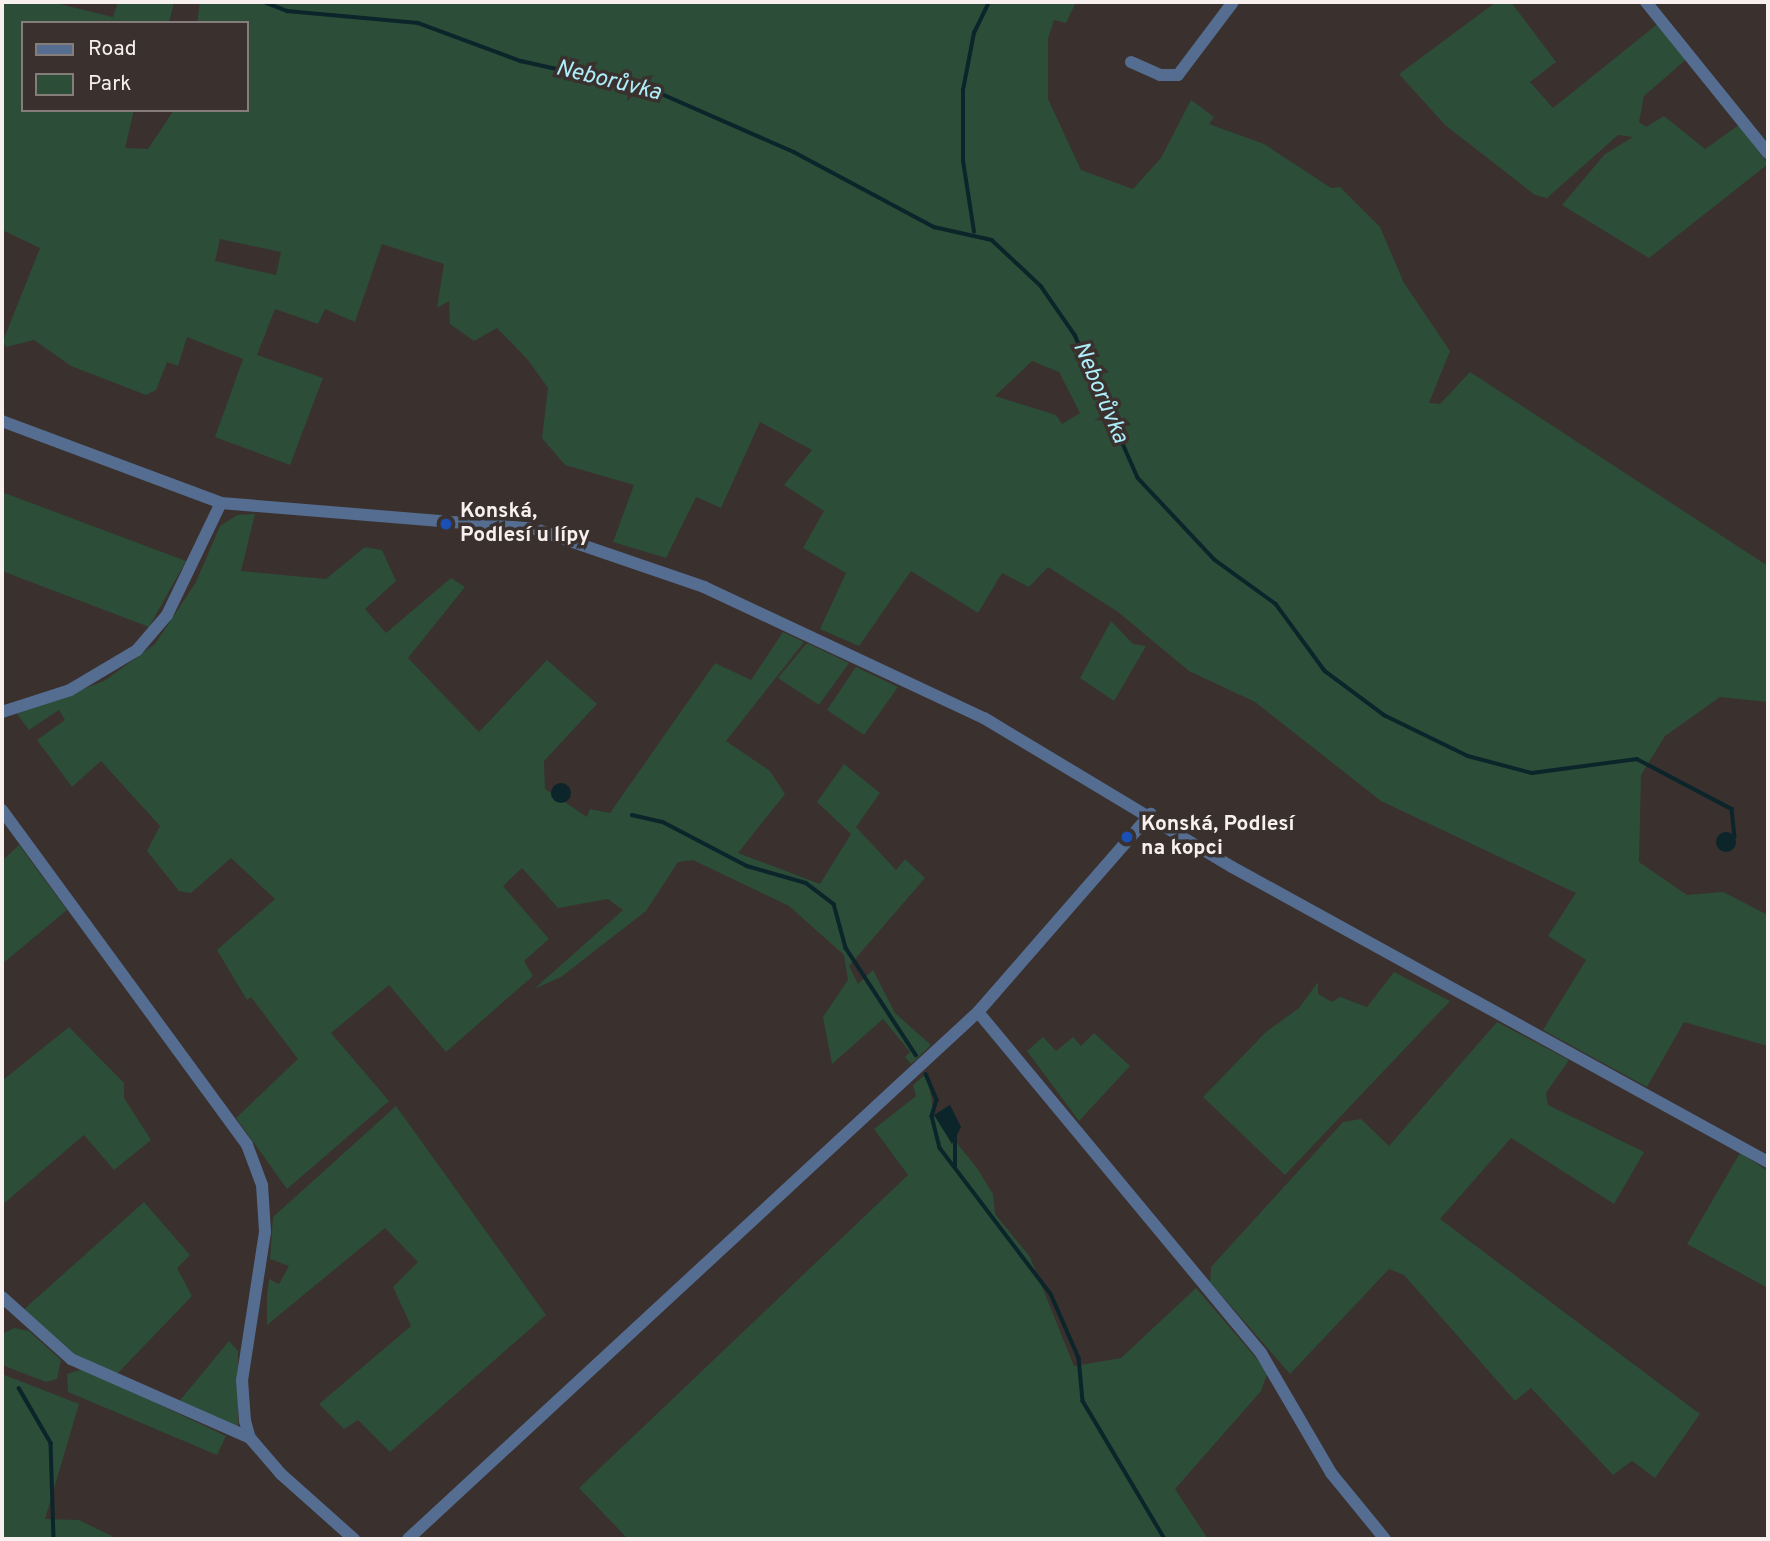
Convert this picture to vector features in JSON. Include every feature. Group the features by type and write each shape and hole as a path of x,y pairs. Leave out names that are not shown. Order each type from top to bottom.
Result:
{"street":[{"path":"1131,62 1160,75 1178,75 1233,2"},
{"path":"1646,2 1768,153"},
{"path":"2,421 221,503 535,529 636,559 984,718 1152,814 1232,867 1768,1162"},
{"path":"2,712 70,690 137,650 167,615 221,503"},
{"path":"2,810 234,1121 255,1164 265,1207 265,1251 242,1380 250,1438"},
{"path":"408,1539 978,1012 1152,814"},
{"path":"978,1012 1261,1353 1331,1473 1385,1539"},
{"path":"2,1297 71,1359 250,1438 354,1539"}],"green space":[{"path":"2,2 51,2 113,17 118,2 174,2 169,21 21,21 21,112 134,112 125,148 148,149 173,112 248,112 248,21 197,21 200,2 1076,2 1066,23 1054,20 1048,39 1048,99 1081,170 1133,189 1161,158 1191,100 1214,117 1209,124 1264,144 1331,188 1340,187 1380,227 1404,283 1450,351 1429,403 1440,404 1470,372 1768,566 1768,702 1720,697 1665,736 1641,775 1639,862 1687,895 1723,892 1768,915 1768,1046 1684,1022 1647,1087 1543,1030 1586,960 1548,936 1576,893 1381,801 1255,702 1189,671 1118,612 1048,567 1029,587 1002,573 978,613 911,571 859,646 820,629 846,573 803,548 824,511 784,485 812,450 760,422 721,508 696,497 666,558 613,542 634,485 565,465 542,438 548,388 528,360 497,328 474,341 450,324 449,301 437,308 444,264 382,244 355,322 325,309 318,324 275,309 257,355 323,378 290,465 215,437 243,359 187,337 178,366 167,362 156,390 146,395 71,366 34,340 6,347 3,341 40,248 2,230","holes":["220,239 281,252 276,275 215,261","1032,361 1059,372 1080,413 1062,424 1056,415 995,396"]},
{"path":"1496,2 1511,2 1556,62 1530,82 1553,108 1660,22 1689,57 1644,96 1639,122 1646,127 1664,116 1705,149 1739,125 1768,164 1649,258 1562,205 1605,154 1633,137 1618,135 1547,198 1535,195 1445,125 1399,74"},
{"path":"2,492 186,561 149,627 2,571"},
{"path":"255,514 241,571 326,579 365,547 382,550 396,581 365,609 386,633 451,578 465,587 408,658 479,732 547,660 597,704 544,761 545,789 587,817 590,809 610,813 715,663 751,680 783,632 804,642 726,741 770,771 785,794 738,853 820,884 851,834 817,802 844,764 880,793 856,827 896,870 905,859 925,878 849,966 858,984 873,970 895,1013 931,1045 911,1064 905,1057 910,1052 883,1019 832,1064 823,1017 848,980 844,955 789,906 693,860 678,862 646,911 561,977 534,989 623,910 608,899 558,908 522,868 503,886 549,939 524,961 533,976 446,1052 389,985 331,1033 389,1101 287,1189 236,1118 298,1059 251,997 247,1000 217,950 275,899 231,858 191,893 179,891 147,851 160,826 101,761 72,787 37,740 65,720 59,710 29,730 17,714 104,681 155,644 196,582 220,526 237,515"},
{"path":"1111,621 1133,644 1146,646 1114,701 1080,678"},
{"path":"807,643 849,663 819,705 778,678"},
{"path":"856,667 898,687 864,735 827,710"},
{"path":"19,845 67,910 2,964 2,861"},
{"path":"1394,972 1450,1001 1285,1175 1203,1097 1266,1032 1299,1008 1318,982 1318,994 1332,1002 1340,997 1367,1007"},
{"path":"1497,1022 1569,1060 1546,1093 1548,1105 1644,1152 1614,1204 1511,1138 1440,1219 1700,1414 1655,1478 1632,1461 1613,1475 1531,1388 1515,1401 1404,1275 1389,1269 1290,1374 1210,1282 1211,1267 1343,1122 1361,1119 1389,1146"},
{"path":"69,1027 124,1083 124,1098 151,1140 114,1170 84,1135 2,1205 3,1080"},
{"path":"1094,1033 1130,1066 1079,1121 1027,1051 1043,1037 1056,1051 1073,1037 1081,1046"},
{"path":"927,1073 934,1115 977,1168 993,1194 995,1214 1030,1257 1074,1366 1121,1358 1196,1288 1268,1372 1261,1391 1175,1489 1208,1539 628,1539 579,1488 908,1175 874,1129 916,1096 913,1085"},
{"path":"396,1106 546,1315 390,1452 358,1420 344,1429 319,1404 411,1326 393,1287 418,1262 385,1228 267,1325 267,1295 269,1279 279,1284 289,1266 270,1259 273,1217"},
{"path":"1740,1153 1768,1171 1768,1288 1687,1244"},
{"path":"144,1202 190,1255 177,1268 192,1296 117,1374 75,1354 22,1311"},
{"path":"14,1328 29,1331 61,1360 57,1379 46,1382 2,1365 2,1334"},
{"path":"229,1341 238,1351 238,1431 177,1404"},
{"path":"83,1369 226,1436 217,1455 68,1392 67,1374"},
{"path":"2,1374 79,1404 45,1519 79,1520 118,1539 2,1539"}],"water":[{"path":"561,783 568,786 571,793 568,800 561,803 554,800 551,793 554,786"},
{"path":"1722,832 1730,832 1736,842 1730,852 1722,852 1716,846 1716,838"},
{"path":"950,1105 961,1127 952,1144 934,1115"}],"waterway":[{"name":"Neborůvka","path":"264,2 287,11 418,23 521,61 655,91 794,152 934,227 992,240 1041,286 1075,335 1138,478 1215,560 1276,604 1325,671 1384,715 1468,756 1532,773 1637,759 1732,809 1735,837"},
{"path":"974,232 963,161 963,90 974,33 989,2"},
{"path":"632,815 663,822 747,866 806,883 834,904 846,948 916,1055"},
{"path":"926,1074 937,1100 932,1116 940,1148 1051,1294 1079,1358 1083,1401 1165,1539"},
{"path":"955,1136 955,1166"},
{"path":"19,1388 51,1443 54,1539"}],"place":[{"name":"Konská, Podlesí u lípy","path":"446,524"},
{"name":"Konská, Podlesí na kopci","path":"1127,837"}]}
